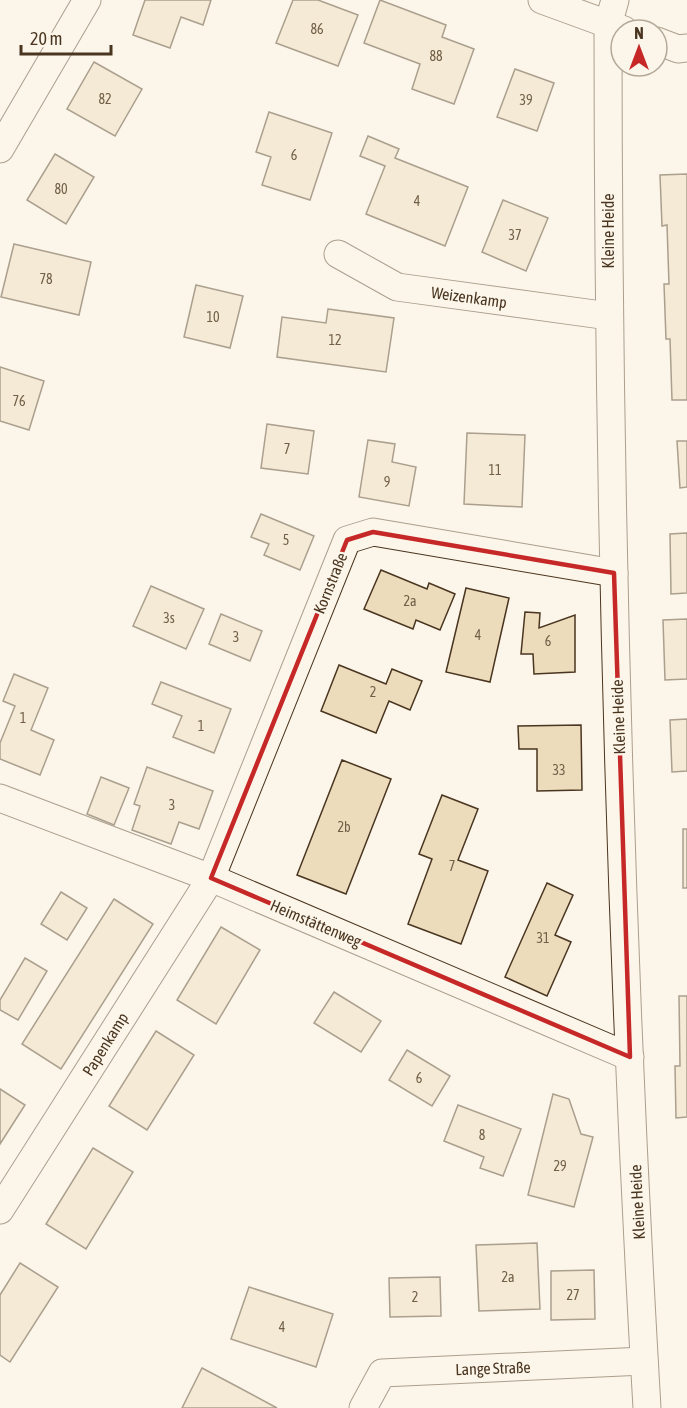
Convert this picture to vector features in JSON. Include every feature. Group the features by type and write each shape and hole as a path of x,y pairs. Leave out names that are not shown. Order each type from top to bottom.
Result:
{"street":[{"path":"0,149 87,0"},
{"path":"542,0 616,18"},
{"path":"669,46 678,49 687,48"},
{"name":"Kleine Heide","path":"615,78 609,316 614,573 630,1057 647,1408"},
{"name":"Weizenkamp","path":"338,254 397,287 609,316"},
{"name":"Kornstraße","path":"210,878 347,540 373,532 614,573"},
{"name":"Heimstättenweg","path":"0,798 210,878 630,1057"},
{"name":"Papenkamp","path":"0,1210 210,878"},
{"name":"Lange Straße","path":"363,1408 382,1373 644,1361"}],"highlighted area":[{"path":"373,532 614,573 630,1057 211,878 347,540"}],"building":[{"path":"145,0 211,0 203,25 181,17 170,48 133,35"},
{"path":"293,0 318,0 358,15 338,66 276,43"},
{"path":"380,0 446,25 442,37 474,49 454,104 412,89 420,64 364,43"},
{"path":"94,62 142,89 115,136 67,109"},
{"path":"515,69 554,83 537,131 497,117"},
{"path":"269,112 332,133 310,200 262,185 271,157 256,152"},
{"path":"368,136 399,149 395,158 468,187 445,246 366,214 385,166 360,156"},
{"path":"55,154 94,177 66,224 27,200"},
{"path":"687,174 687,400 672,400 670,339 666,339 664,284 669,284 667,225 662,226 660,175"},
{"path":"503,200 548,218 526,271 482,252"},
{"path":"14,244 91,262 79,315 1,297"},
{"path":"196,285 243,296 230,348 184,337"},
{"path":"328,309 394,318 386,372 277,357 282,317 326,323"},
{"path":"0,367 44,381 29,430 0,421"},
{"path":"267,424 314,431 308,474 261,468"},
{"path":"467,433 525,435 522,507 464,504"},
{"path":"368,440 395,444 392,462 416,467 409,506 359,497"},
{"path":"677,441 687,441 687,487 680,488"},
{"path":"261,514 314,536 300,570 264,555 269,544 251,537"},
{"path":"687,533 687,593 671,594 670,534"},
{"path":"381,570 427,589 429,583 455,594 440,630 416,620 413,629 364,609"},
{"path":"151,586 204,609 186,649 133,626"},
{"path":"466,588 509,598 490,682 446,672"},
{"path":"525,612 540,613 539,628 575,615 575,672 534,674 533,654 521,654"},
{"path":"221,614 262,631 250,661 209,644"},
{"path":"687,619 687,679 665,680 663,620"},
{"path":"339,665 386,684 392,669 422,681 410,710 389,701 376,733 321,711"},
{"path":"14,674 48,688 31,730 54,740 40,775 0,759 0,743 15,706 3,701"},
{"path":"161,682 231,709 214,753 173,737 182,716 152,704"},
{"path":"687,719 687,771 672,772 670,720"},
{"path":"581,725 582,790 537,791 537,749 519,749 518,726"},
{"path":"342,760 391,779 346,894 297,875"},
{"path":"147,767 213,791 199,829 179,822 171,844 132,830 140,806 134,804"},
{"path":"101,777 129,788 114,825 87,814"},
{"path":"442,795 478,809 458,860 488,871 461,944 408,924 432,859 419,854"},
{"path":"683,829 687,829 687,888 683,888"},
{"path":"547,883 573,895 555,935 571,942 547,996 505,977"},
{"path":"61,892 87,908 67,940 41,924"},
{"path":"114,899 153,924 61,1069 22,1044"},
{"path":"221,927 260,950 216,1024 177,1000"},
{"path":"25,958 47,971 18,1020 0,1010 0,1000"},
{"path":"334,992 381,1021 361,1052 314,1023"},
{"path":"679,996 687,996 687,1117 676,1118 675,1066 680,1066"},
{"path":"156,1031 194,1055 147,1130 109,1106"},
{"path":"407,1050 450,1076 432,1106 389,1080"},
{"path":"0,1089 25,1105 0,1144"},
{"path":"553,1094 569,1099 581,1134 593,1137 574,1207 528,1195"},
{"path":"458,1105 521,1129 503,1176 480,1168 484,1157 444,1141"},
{"path":"93,1148 133,1172 86,1249 46,1224"},
{"path":"537,1243 540,1309 479,1311 476,1245"},
{"path":"20,1263 58,1287 10,1362 0,1355 0,1295"},
{"path":"594,1270 595,1319 551,1320 551,1271"},
{"path":"440,1277 441,1316 390,1317 389,1278"},
{"path":"249,1287 333,1314 316,1367 231,1339"},
{"path":"202,1368 238,1387 277,1408 182,1408"}]}
